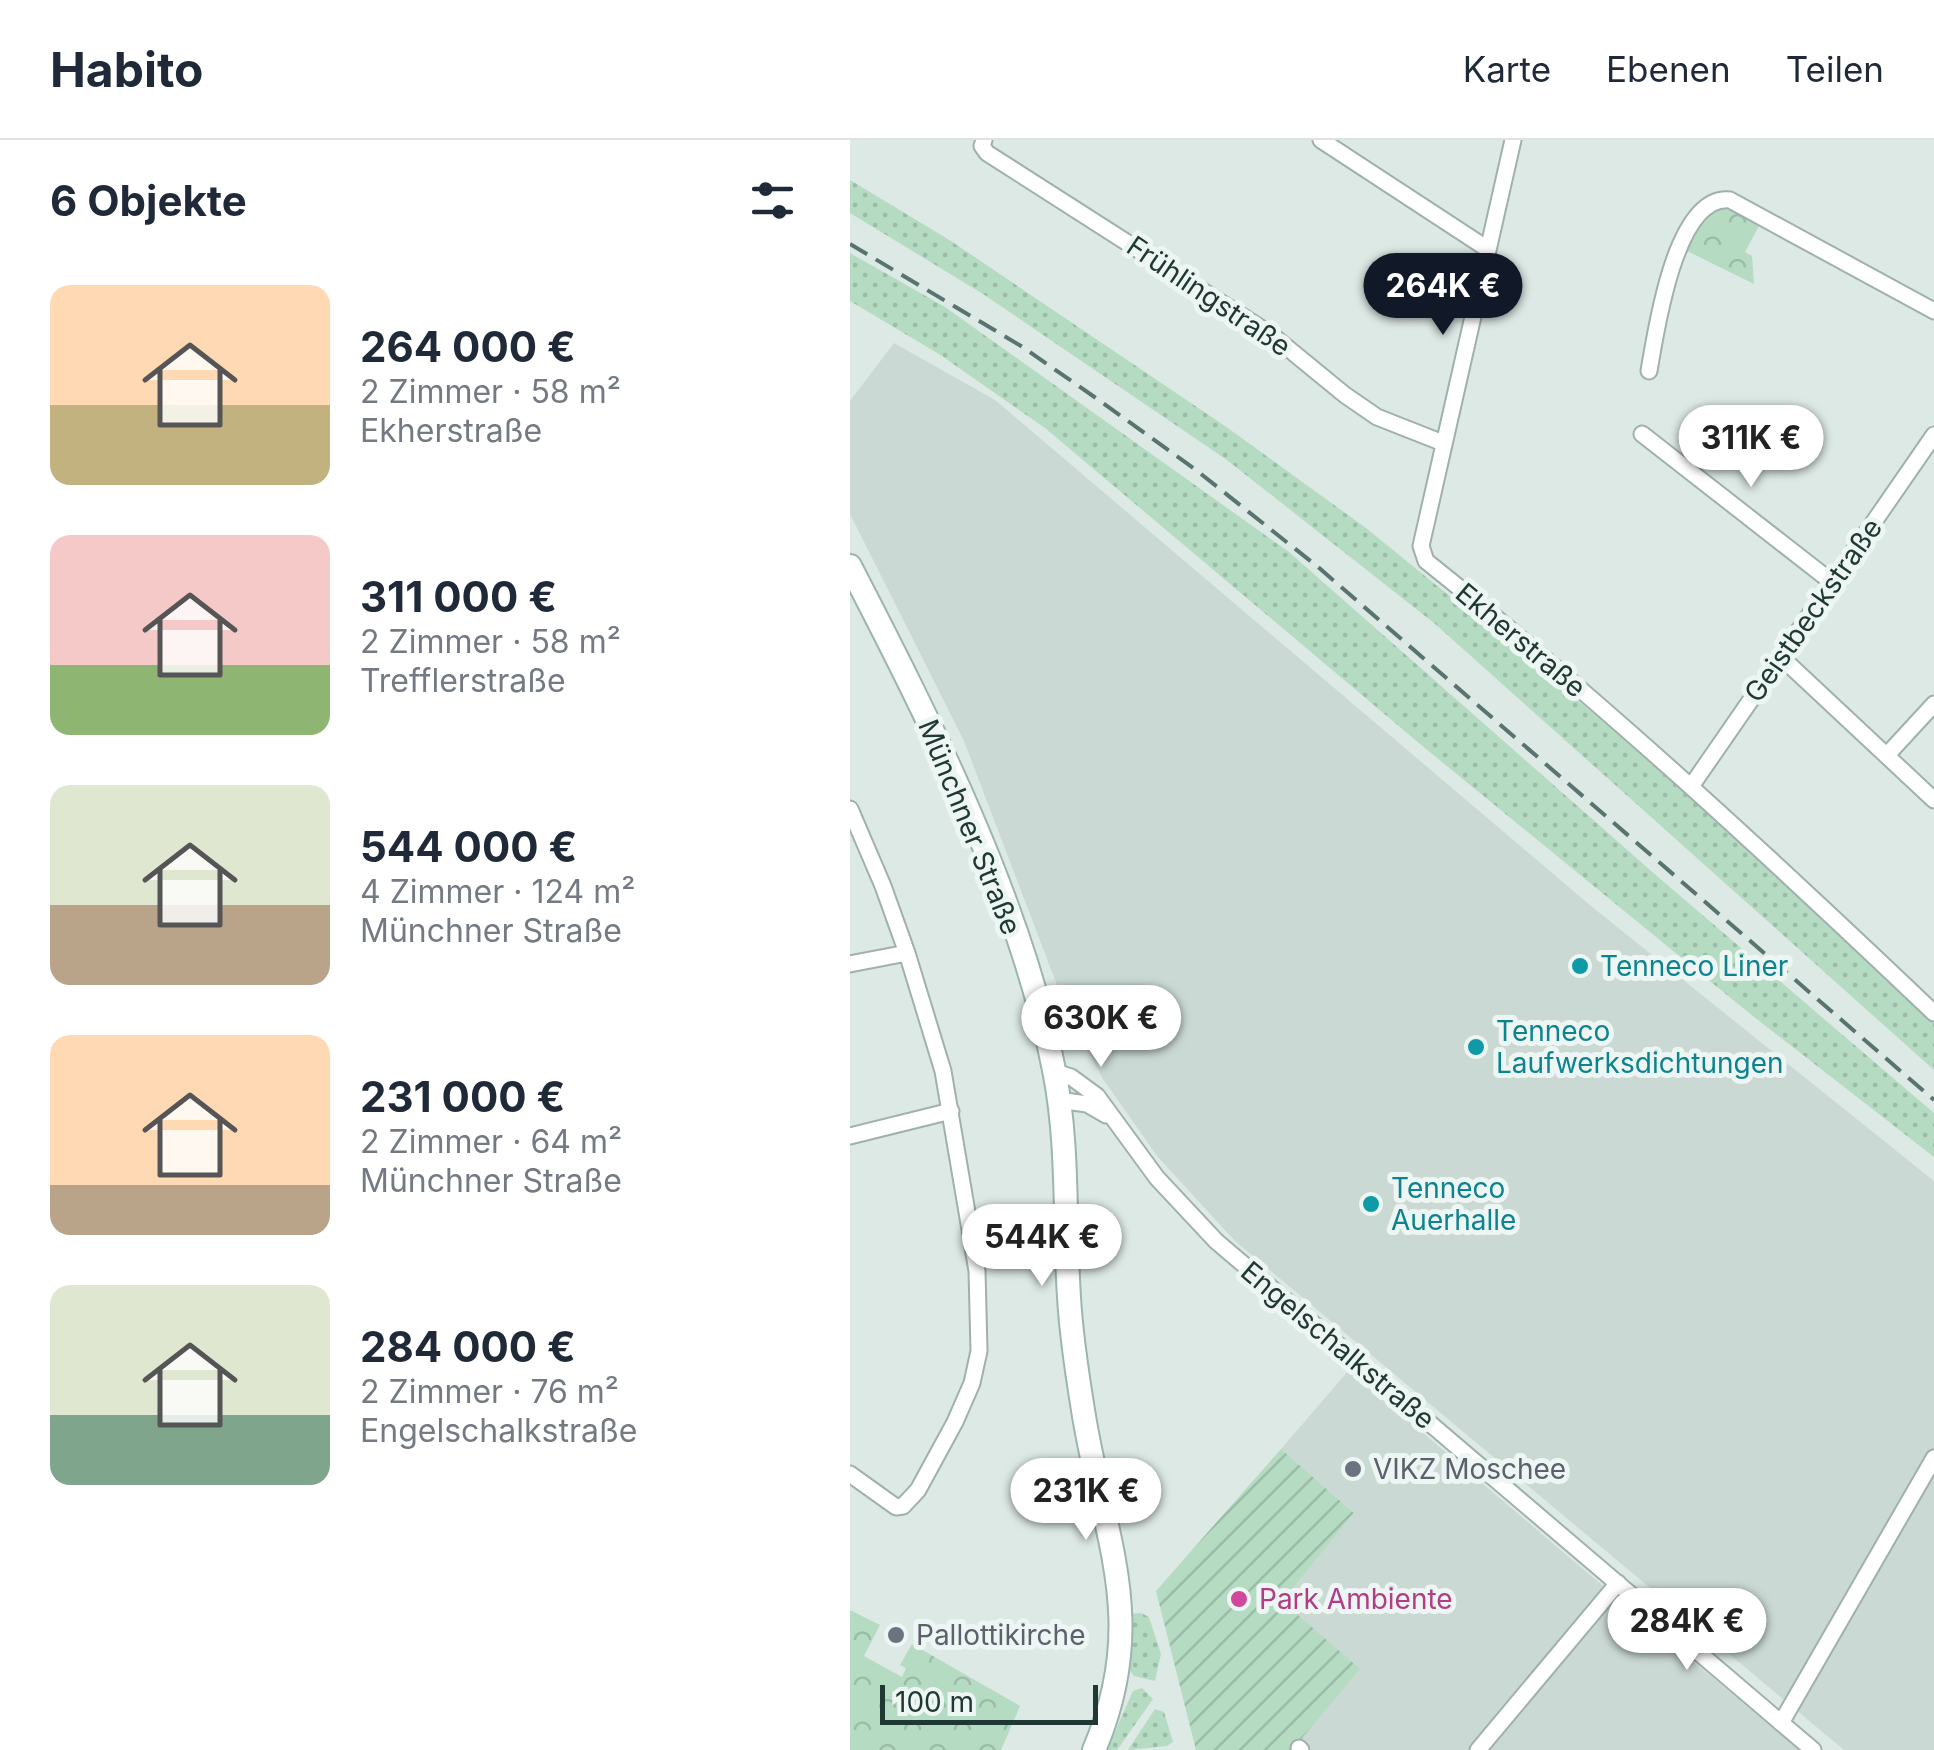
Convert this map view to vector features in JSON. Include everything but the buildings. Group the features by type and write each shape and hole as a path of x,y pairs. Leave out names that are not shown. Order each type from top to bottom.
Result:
{"main road":[{"name":"Münchner Straße","path":"850,566 858,602 901,663 985,855 1028,972 1055,1072 1071,1319 1083,1411 1112,1536 1121,1610 1118,1673 1094,1750"}],"street":[{"name":"Frühlingstraße","path":"984,140 982,146 987,153 1273,336 1353,401 1378,417 1444,444"},
{"path":"1321,140 1486,248"},
{"name":"Ekherstraße","path":"1513,140 1421,546 1426,562 1534,648 1692,785 1934,1013"},
{"path":"1648,371 1668,279 1678,252 1702,208 1720,199 1743,207 1934,311"},
{"path":"1642,434 1833,583"},
{"name":"Geistbeckstraße","path":"1692,785 1934,434"},
{"path":"1781,657 1934,800"},
{"path":"1887,755 1934,704"},
{"path":"850,809 877,869 939,1058 978,1271 980,1352 955,1422 918,1490 906,1503 892,1506 850,1474"},
{"path":"850,964 907,953"},
{"name":"Engelschalkstraße","path":"1055,1072 1097,1096 1171,1194 1216,1241 1812,1750"},
{"path":"1058,1100 1087,1104 1110,1117"},
{"path":"850,1136 951,1111"},
{"path":"1781,1723 1934,1458"},
{"path":"1478,1750 1618,1583"}],"shaded area":[{"path":"894,343 995,400 1591,906 1934,1181 1934,1750 1844,1750 1235,1241 1157,1156 1103,1079 1068,1014 964,741 850,514 850,401"},
{"path":"1349,1370 1799,1750 1292,1750 1281,1601 1354,1513 1281,1449"}],"green space":[{"path":"850,180 951,241 1225,426 1366,528 1705,804 1934,1023 1934,1070 1434,623 1227,460 983,294 850,213"},
{"path":"1725,206 1760,224 1745,252 1752,256 1754,284 1687,251 1706,218"},
{"path":"850,253 945,307 1289,552 1658,877 1934,1113 1934,1157 1749,1013 1420,744 1045,428 939,354 850,301"},
{"path":"1281,1449 1354,1513 1282,1601 1360,1669 1292,1750 1196,1750 1156,1591"},
{"path":"850,1610 880,1625 864,1656 902,1677 906,1668 900,1665 912,1644 1020,1706 1001,1750 850,1750"},
{"path":"1130,1614 1149,1617 1161,1654 1155,1681 1134,1676 1129,1669"},
{"path":"1142,1688 1153,1699 1117,1750 1107,1750 1133,1691"},
{"path":"1155,1709 1164,1712 1173,1742 1128,1750"}],"railway":[{"path":"850,244 1021,346 1196,470 1318,567 1934,1100"}],"place":[{"name":"Tenneco Liner","path":"1580,966"},
{"name":"Tenneco Laufwerksdichtungen","path":"1476,1047"},
{"name":"Tenneco Auerhalle","path":"1371,1204"},
{"name":"VIKZ Moschee","path":"1353,1469"},
{"name":"Park Ambiente","path":"1239,1599"},
{"name":"Pallottikirche","path":"896,1635"}]}
